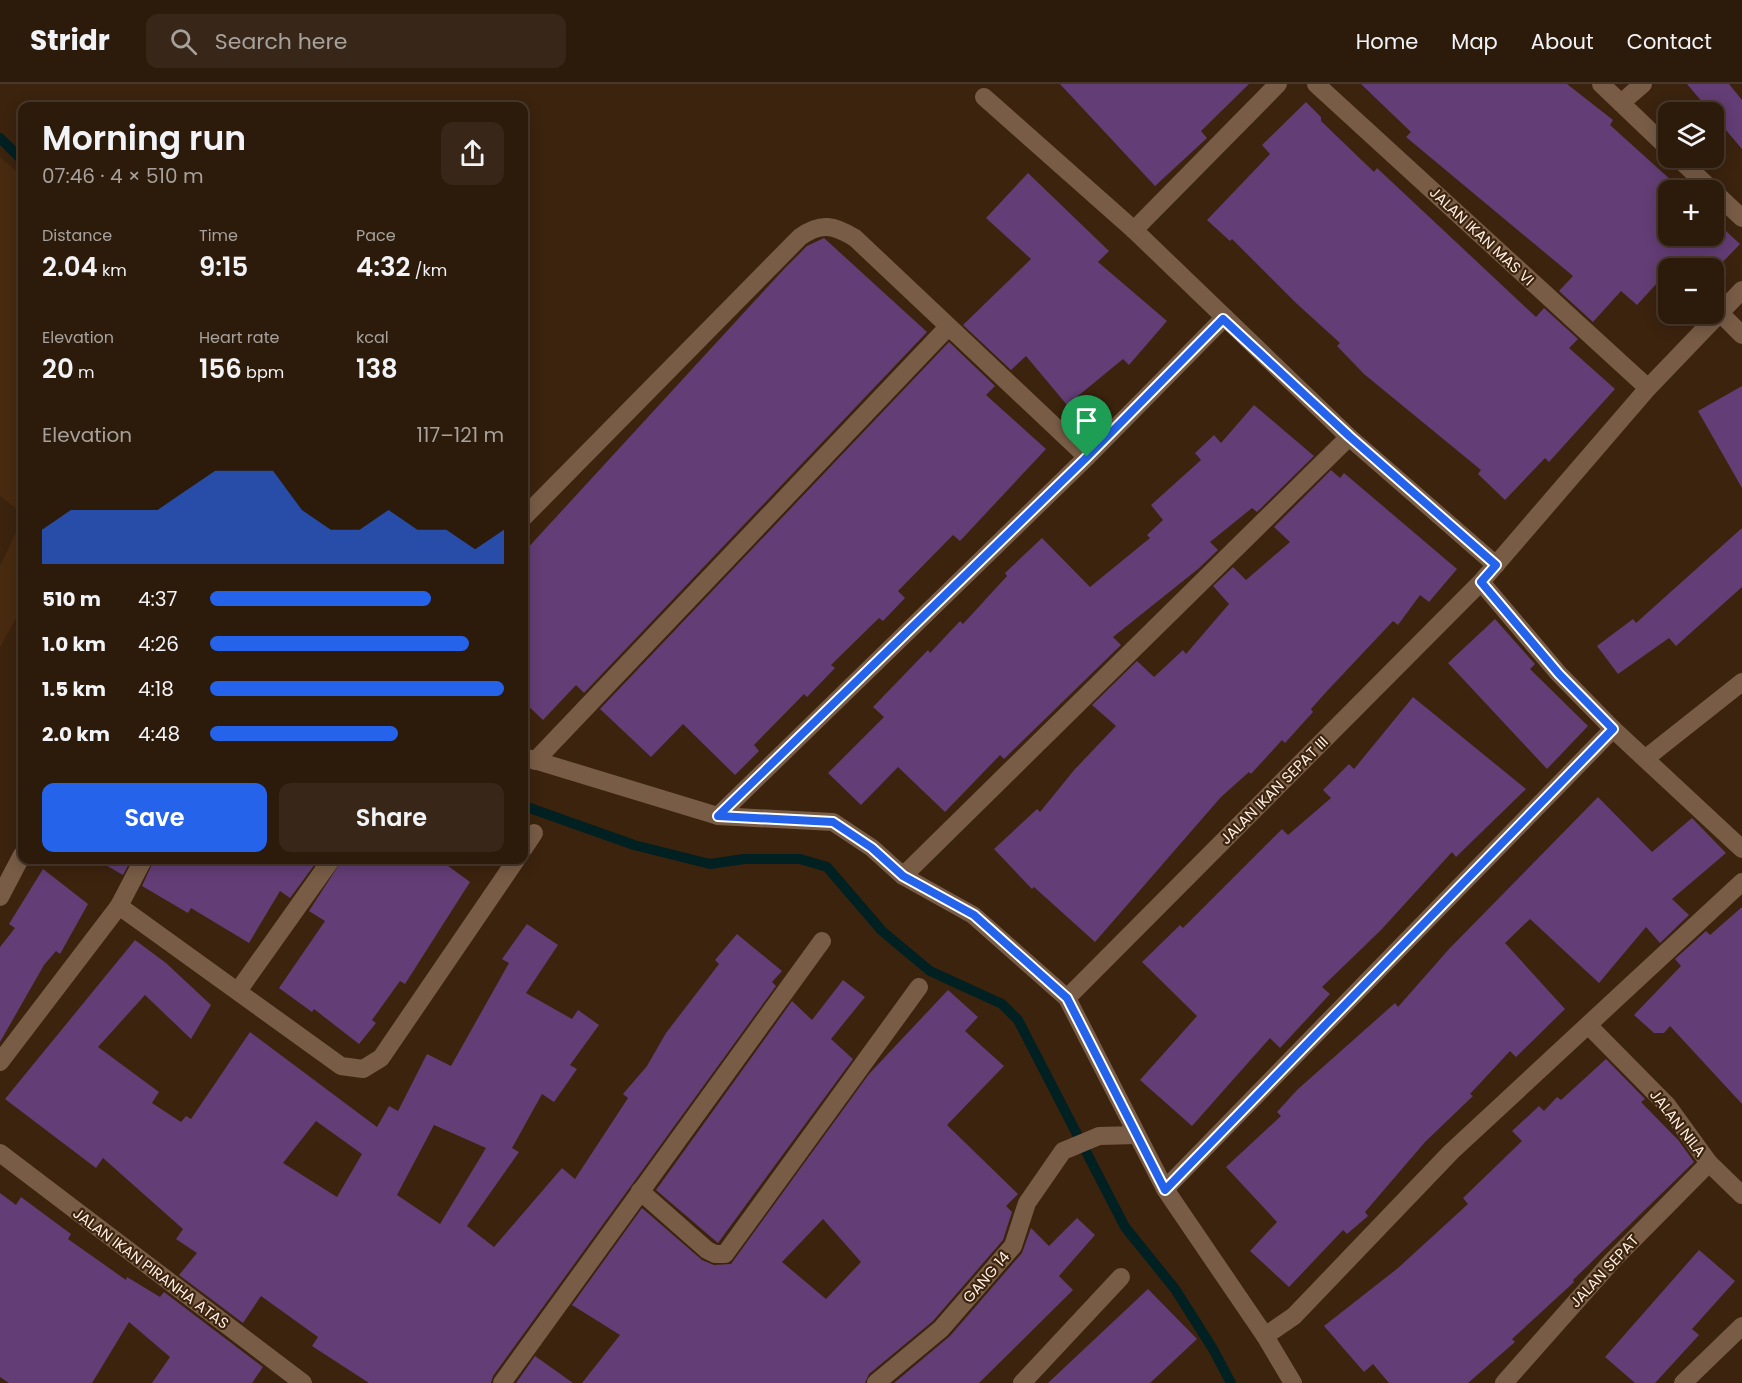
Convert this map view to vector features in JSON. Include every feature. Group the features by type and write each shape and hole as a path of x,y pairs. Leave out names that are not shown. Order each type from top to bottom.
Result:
{"street":[{"path":"1134,230 1278,84"},
{"name":"JALAN IKAN MAS VI","path":"1316,84 1648,388"},
{"path":"1601,84 1658,138"},
{"path":"1621,103 1643,84"},
{"path":"984,97 1134,230 1223,319 1349,436 1496,565"},
{"path":"1689,168 1742,218"},
{"path":"528,513 800,237 815,227 832,226 855,238 1087,457"},
{"name":"JALAN IKAN SEPAT III","path":"1724,309 1742,290"},
{"path":"1724,317 1742,335"},
{"path":"718,816 1087,457 1223,319"},
{"name":"JALAN IKAN SEPAT III","path":"1067,998 1481,582 1648,388 1709,324"},
{"path":"948,327 529,759 718,816 833,822 872,848 903,876 974,915 1067,998 1165,1190 1265,1336 1293,1383"},
{"path":"903,876 1349,436"},
{"path":"1481,582 1559,674 1613,729 1742,849"},
{"path":"1646,758 1742,682"},
{"path":"1165,1190 1613,729"},
{"path":"0,897 18,863"},
{"path":"0,1062 119,906 142,864"},
{"path":"238,991 328,864"},
{"path":"119,906 341,1066 357,1069 369,1066 381,1058 513,864"},
{"path":"1265,1336 1294,1316 1451,1152 1742,882"},
{"path":"502,1383 822,941"},
{"path":"640,1191 706,1250 715,1254 724,1254 919,987"},
{"name":"JALAN NILA","path":"1589,1026 1667,1105 1709,1163 1742,1194"},
{"name":"GANG 14","path":"876,1383 940,1329 1013,1246 1028,1203 1063,1151 1099,1136 1137,1135"},
{"name":"JALAN IKAN PIRANHA ATAS","path":"0,1153 303,1383"},
{"name":"JALAN SEPAT","path":"1504,1383 1613,1260 1709,1163"},
{"path":"1022,1383 1121,1276"},
{"path":"1683,1383 1742,1326"}],"shaded area":[{"path":"0,157 18,173 18,510 0,496"},
{"path":"18,528 18,615 0,647 0,566"}],"building":[{"path":"1060,84 1249,84 1201,131 1207,138 1155,186"},
{"path":"1361,84 1567,84 1613,120 1610,125 1671,180 1658,180 1658,246 1724,246 1724,229 1740,244 1724,261 1724,258 1658,258 1658,282 1637,305 1621,291 1593,322 1559,291 1573,276 1406,137 1411,132"},
{"path":"1687,84 1729,84 1742,100 1742,149 1724,128 1724,102 1702,102"},
{"path":"1306,102 1321,117 1321,121 1374,172 1377,168 1536,317 1544,308 1578,339 1569,348 1615,389 1549,462 1545,458 1505,500 1478,474 1481,470 1364,374 1337,346 1340,343 1232,239 1230,241 1207,220 1270,154 1262,145"},
{"path":"1028,173 1109,251 1098,262 1167,321 1129,365 1123,359 1067,405 1026,356 1011,370 963,325 1031,259 986,218"},
{"path":"824,238 927,332 584,693 576,685 543,720 528,706 528,548 807,246"},
{"path":"949,342 995,386 986,395 1046,449 960,541 953,535 898,591 905,598 883,621 879,618 831,665 835,668 807,697 804,694 754,745 759,751 735,775 683,724 651,757 600,709"},
{"path":"1742,386 1742,488 1698,411"},
{"path":"1254,405 1314,456 1257,512 1252,508 1210,542 1218,550 1198,569 1113,637 1121,645 1004,759 1000,755 945,812 898,767 861,805 828,773 884,717 873,707 928,650 930,653 960,621 963,624 1007,576 1005,573 1042,538 1090,587 1150,538 1147,535 1163,520 1151,505 1201,460 1195,453 1214,435 1221,443"},
{"path":"1331,470 1340,478 1344,473 1457,569 1429,602 1420,595 1398,625 1393,621 1311,709 1313,712 1285,743 1282,740 1251,774 1249,772 1221,797 1095,942 1034,887 1032,889 994,849 1037,809 1040,812 1075,769 1116,726 1092,705 1137,661 1154,677 1183,650 1186,654 1229,604 1213,586 1233,567 1246,580 1290,542 1274,527"},
{"path":"1742,528 1742,587 1676,646 1669,638 1618,674 1597,646 1633,619 1636,623"},
{"path":"1495,619 1535,664 1530,669 1588,726 1547,769 1448,663"},
{"path":"1413,697 1526,789 1456,857 1452,852 1381,930 1322,987 1330,994 1280,1048 1270,1038 1192,1126 1140,1080 1197,1016 1142,962 1180,925 1183,928 1282,829 1288,835 1331,798 1323,790 1349,764 1354,769"},
{"path":"1598,797 1652,852 1692,818 1726,853 1672,899 1689,915 1660,943 1646,927 1599,983 1530,919 1505,943 1565,1009 1516,1057 1510,1051 1470,1094 1473,1096 1425,1142 1365,1212 1368,1216 1347,1234 1343,1230 1289,1287 1250,1251 1277,1222 1226,1167 1281,1116 1277,1112 1297,1090 1395,1003 1398,1007 1449,949"},
{"path":"104,864 129,864 123,875"},
{"path":"152,864 315,864 290,898 280,891 249,943 191,908 188,913 142,886"},
{"path":"339,864 445,864 470,882 405,984 400,981 372,1020 376,1023 359,1044 314,1009 312,1012 279,988 325,921 309,911"},
{"path":"43,869 88,904 60,954 56,951 44,965 0,1042 0,947 15,928 9,924"},
{"path":"1742,907 1742,1104 1670,1026 1664,1033 1654,1033 1634,1015 1681,966 1675,959 1706,931 1710,935"},
{"path":"527,924 558,945 526,993 572,1019 578,1010 599,1025 570,1065 577,1069 554,1102 542,1094 512,1148 519,1152 467,1226 494,1247 562,1168 575,1179 628,1098 623,1094 647,1066 666,1033 719,964 715,960 737,934 782,971 772,982 776,986 493,1376 491,1383 369,1383 312,1346 318,1337 261,1296 243,1323 179,1275 197,1253 176,1239 183,1229 103,1158 96,1168 5,1099 135,940 166,963 211,1005 191,1039 145,995 98,1047 159,1092 152,1103 181,1122 186,1116 191,1119 250,1032 377,1127 389,1106 398,1111 427,1054 451,1066 509,963 502,959","holes":["316,1121 362,1154 337,1197 283,1163","434,1125 486,1148 440,1224 397,1195"]},
{"path":"843,980 865,997 831,1039 853,1059 718,1243 656,1190 792,1001 812,1020"},
{"path":"948,990 978,1017 965,1031 1004,1066 947,1125 1018,1194 1006,1206 1012,1212 1003,1240 933,1321 869,1374 865,1383 582,1383 620,1335 572,1305 642,1208 702,1260 714,1265 731,1264 869,1074","holes":["823,1219 861,1262 826,1299 782,1262"]},
{"path":"1606,1059 1645,1099 1641,1102 1679,1141 1694,1162 1573,1280 1574,1282 1512,1339 1515,1342 1468,1383 1389,1383 1373,1364 1364,1372 1324,1326 1398,1268 1468,1204 1463,1198 1522,1141 1512,1131 1539,1106 1544,1111 1557,1097 1561,1100"},
{"path":"0,1193 16,1205 21,1197 71,1234 68,1239 126,1280 127,1277 160,1297 164,1292 263,1367 252,1383 152,1383 170,1357 129,1322 92,1383 9,1383 0,1377"},
{"path":"1077,1218 1095,1235 1059,1276 1073,1290 979,1383 894,1383 950,1336 1022,1253 1031,1228 1049,1246"},
{"path":"1699,1250 1735,1281 1692,1329 1699,1335 1655,1383 1635,1383 1605,1357"},
{"path":"1148,1289 1197,1339 1150,1383 1048,1383"},
{"path":"535,1356 573,1383 516,1383"}],"waterway":[{"path":"0,138 18,156"},
{"path":"528,807 634,845 710,864 744,859 800,859 827,867 882,931 930,971 1002,1004 1018,1020 1125,1227 1175,1289 1213,1349 1231,1383"}],"route":[{"path":"1223,319 1349,436 1496,565 1481,582 1559,674 1613,729 1165,1190 1067,998 974,915 903,876 872,848 833,822 718,816 1087,457 1223,319"}]}
